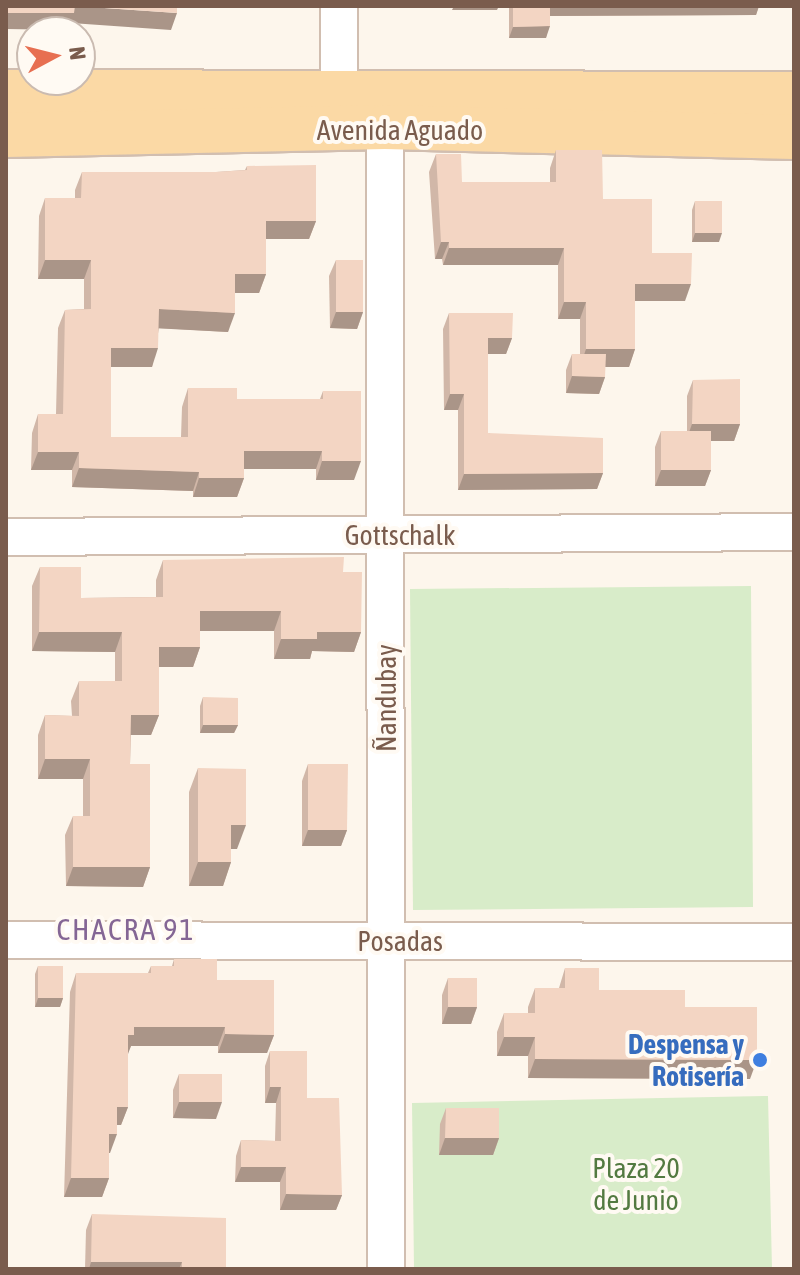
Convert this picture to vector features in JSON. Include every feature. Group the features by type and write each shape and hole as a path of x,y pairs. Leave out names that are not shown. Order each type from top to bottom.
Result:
{"main road":[{"name":"Avenida Aguado","path":"6,92 794,94"},
{"name":"Avenida Aguado","path":"6,135 385,127 794,137"}],"street":[{"path":"339,6 339,92"},
{"name":"Ñandubay","path":"385,127 386,1269"},
{"name":"Gottschalk","path":"6,537 794,532"},
{"name":"Posadas","path":"6,940 794,942"}],"green space":[{"path":"751,586 753,907 413,910 410,589"},
{"name":"Plaza 20 de Junio","path":"768,1096 772,1269 414,1269 412,1103"}],"building":[{"path":"6,6 75,6 74,13 6,13"},
{"path":"75,6 177,6 177,13"},
{"path":"513,6 550,6 550,26 513,27"},
{"path":"556,150 602,150 603,199 652,199 652,253 692,253 691,284 635,284 635,349 586,349 586,302 564,302 564,248 449,248 449,242 441,242 436,154 461,154 462,182 556,182"},
{"path":"316,165 316,221 266,221 266,274 235,274 235,313 159,309 158,348 111,348 111,437 188,437 188,388 237,388 237,399 323,399 323,391 361,391 361,461 322,461 322,451 244,451 244,478 199,478 199,472 79,468 79,452 38,452 38,414 63,414 65,310 91,309 91,260 45,260 45,198 81,198 82,172 216,172 247,170 247,166"},
{"path":"695,201 722,201 722,233 695,233"},
{"path":"336,260 363,260 363,312 336,312"},
{"path":"449,313 513,313 512,338 488,338 488,433 603,438 603,473 464,474 464,394 450,394"},
{"path":"572,354 606,354 605,377 572,376"},
{"path":"740,379 740,424 692,424 693,380"},
{"path":"661,431 711,431 711,470 661,470"},
{"path":"344,557 343,572 362,572 361,632 317,632 317,639 281,639 281,611 200,611 200,647 159,647 159,715 131,715 130,764 150,764 150,867 73,867 73,816 90,816 90,759 45,759 45,715 79,716 79,681 122,681 122,632 39,632 40,567 81,567 81,598 163,597 163,560"},
{"path":"203,697 238,698 238,725 203,725"},
{"path":"308,764 348,764 347,830 308,830"},
{"path":"198,768 246,769 246,825 231,825 231,862 198,862"},
{"path":"174,959 217,959 217,980 274,980 274,1035 225,1034 225,1027 134,1027 134,1035 128,1035 128,1107 117,1107 117,1134 109,1134 109,1178 71,1178 76,973 151,973 151,966 174,966"},
{"path":"38,966 63,966 63,998 38,998"},
{"path":"565,968 599,968 599,990 685,990 685,1007 757,1007 757,1060 535,1059 535,1037 504,1037 504,1013 535,1013 535,988 565,988"},
{"path":"448,978 477,978 477,1007 448,1007"},
{"path":"270,1051 307,1051 307,1098 339,1098 342,1195 286,1194 286,1167 241,1167 241,1140 281,1141 281,1087 270,1087"},
{"path":"179,1074 222,1074 222,1102 179,1102"},
{"path":"446,1108 499,1108 499,1138 445,1138"},
{"path":"92,1214 226,1218 226,1269 182,1269 182,1262 91,1262"}],"place":[{"name":"Despensa y Rotisería","path":"760,1060"}],"district":[{"name":"CHACRA 91","path":"126,929"}]}
